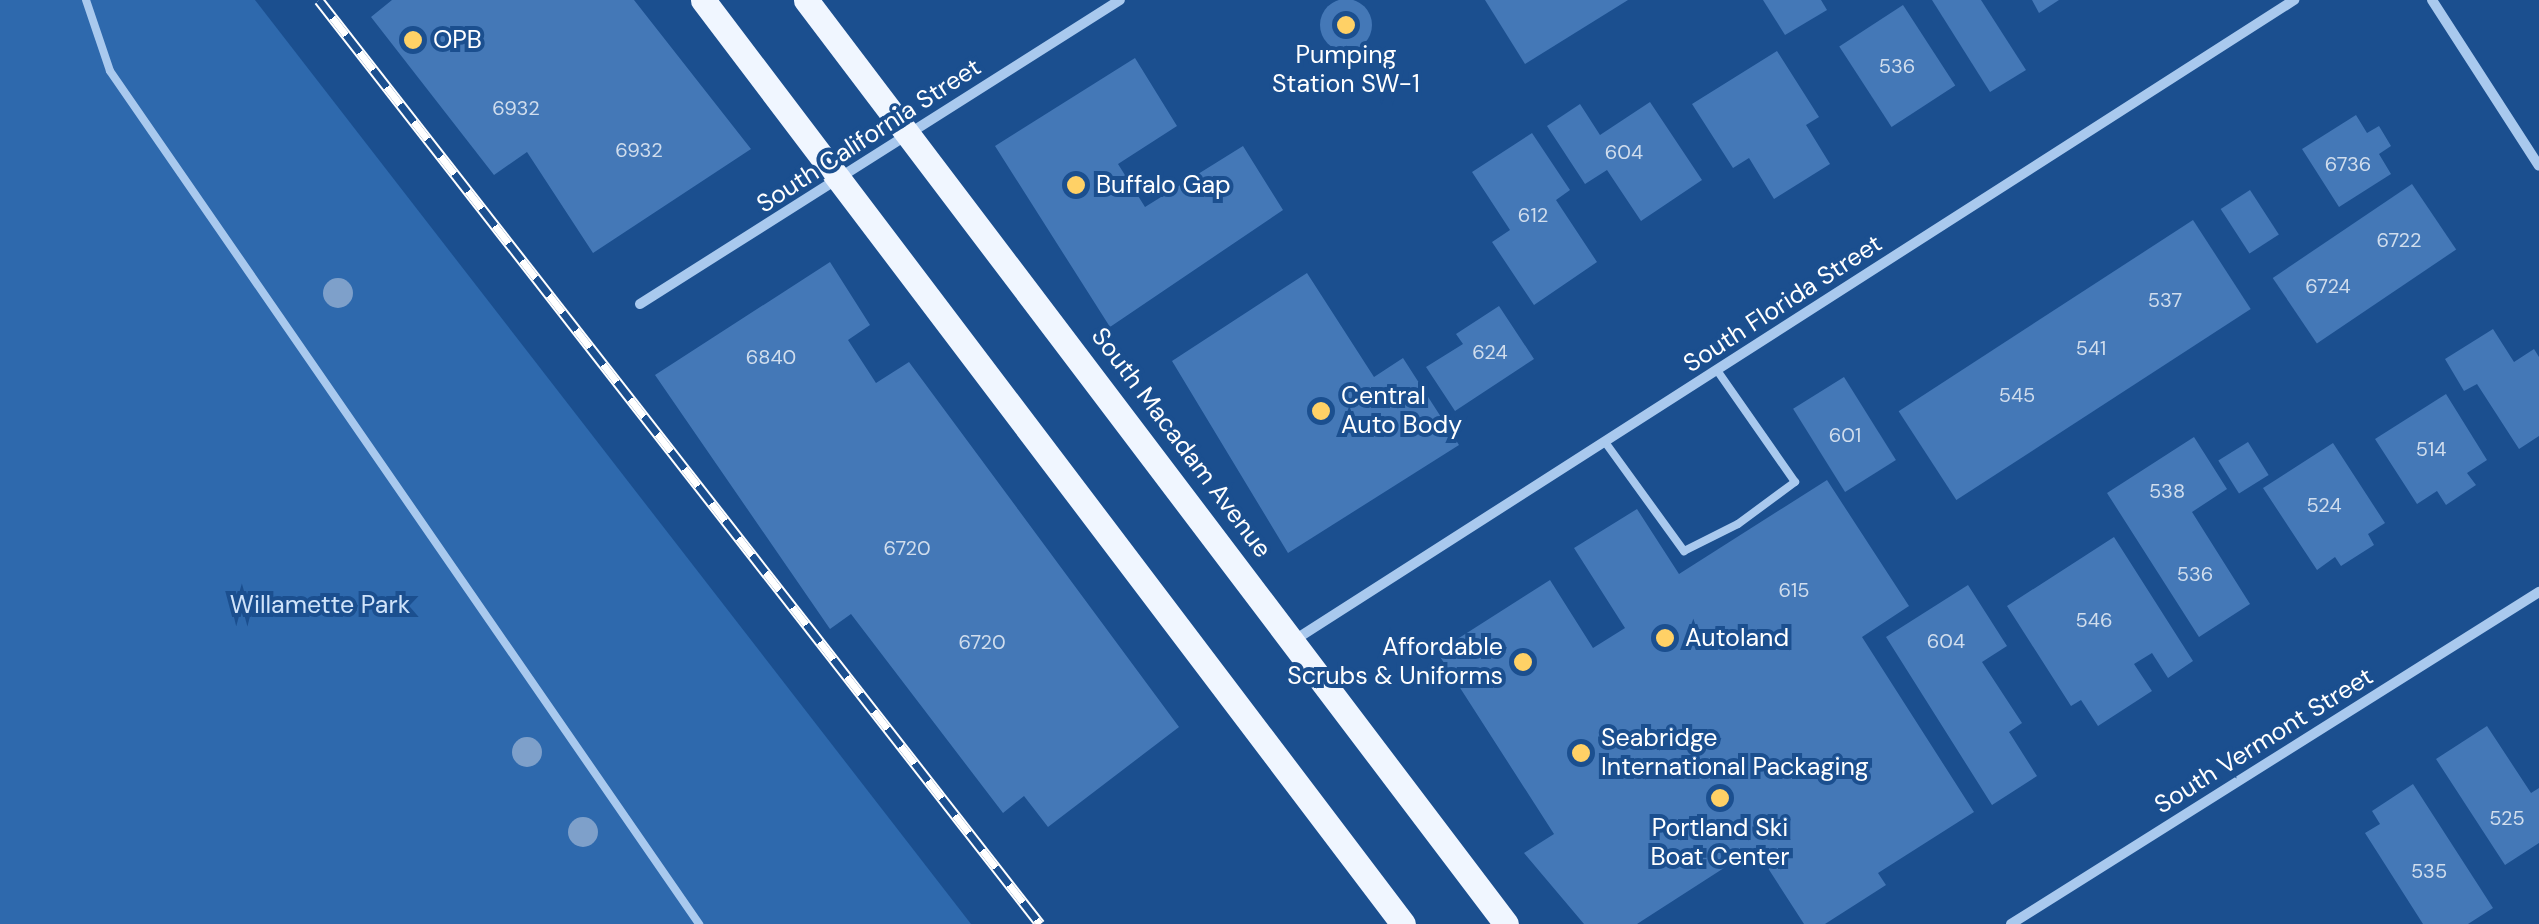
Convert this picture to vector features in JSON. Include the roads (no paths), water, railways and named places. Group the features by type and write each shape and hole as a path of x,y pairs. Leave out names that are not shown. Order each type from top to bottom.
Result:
{"main road":[{"path":"703,0 1403,924"},
{"name":"South Macadam Avenue","path":"806,0 1506,924"}],"street":[{"name":"South California Street","path":"640,304 1120,0"},
{"name":"South Florida Street","path":"1293,642 2294,0"},
{"path":"2432,0 2539,166"},
{"name":"South Vermont Street","path":"2011,924 2539,592"}],"lane":[{"path":"86,0 110,71 699,924"},
{"path":"1605,442 1684,551 1738,524 1795,482 1718,370"}],"railway":[{"path":"319,0 1040,924"}],"place":[{"name":"Pumping Station SW-1","path":"1346,25"},
{"name":"OPB","path":"413,40"},
{"name":"Buffalo Gap","path":"1076,185"},
{"name":"Central Auto Body","path":"1321,411"},
{"name":"Autoland","path":"1665,638"},
{"name":"Affordable Scrubs & Uniforms","path":"1523,662"},
{"name":"Seabridge International Packaging","path":"1581,753"},
{"name":"Portland Ski Boat Center","path":"1720,798"}],"park label":[{"name":"Willamette Park","path":"320,605"}]}
